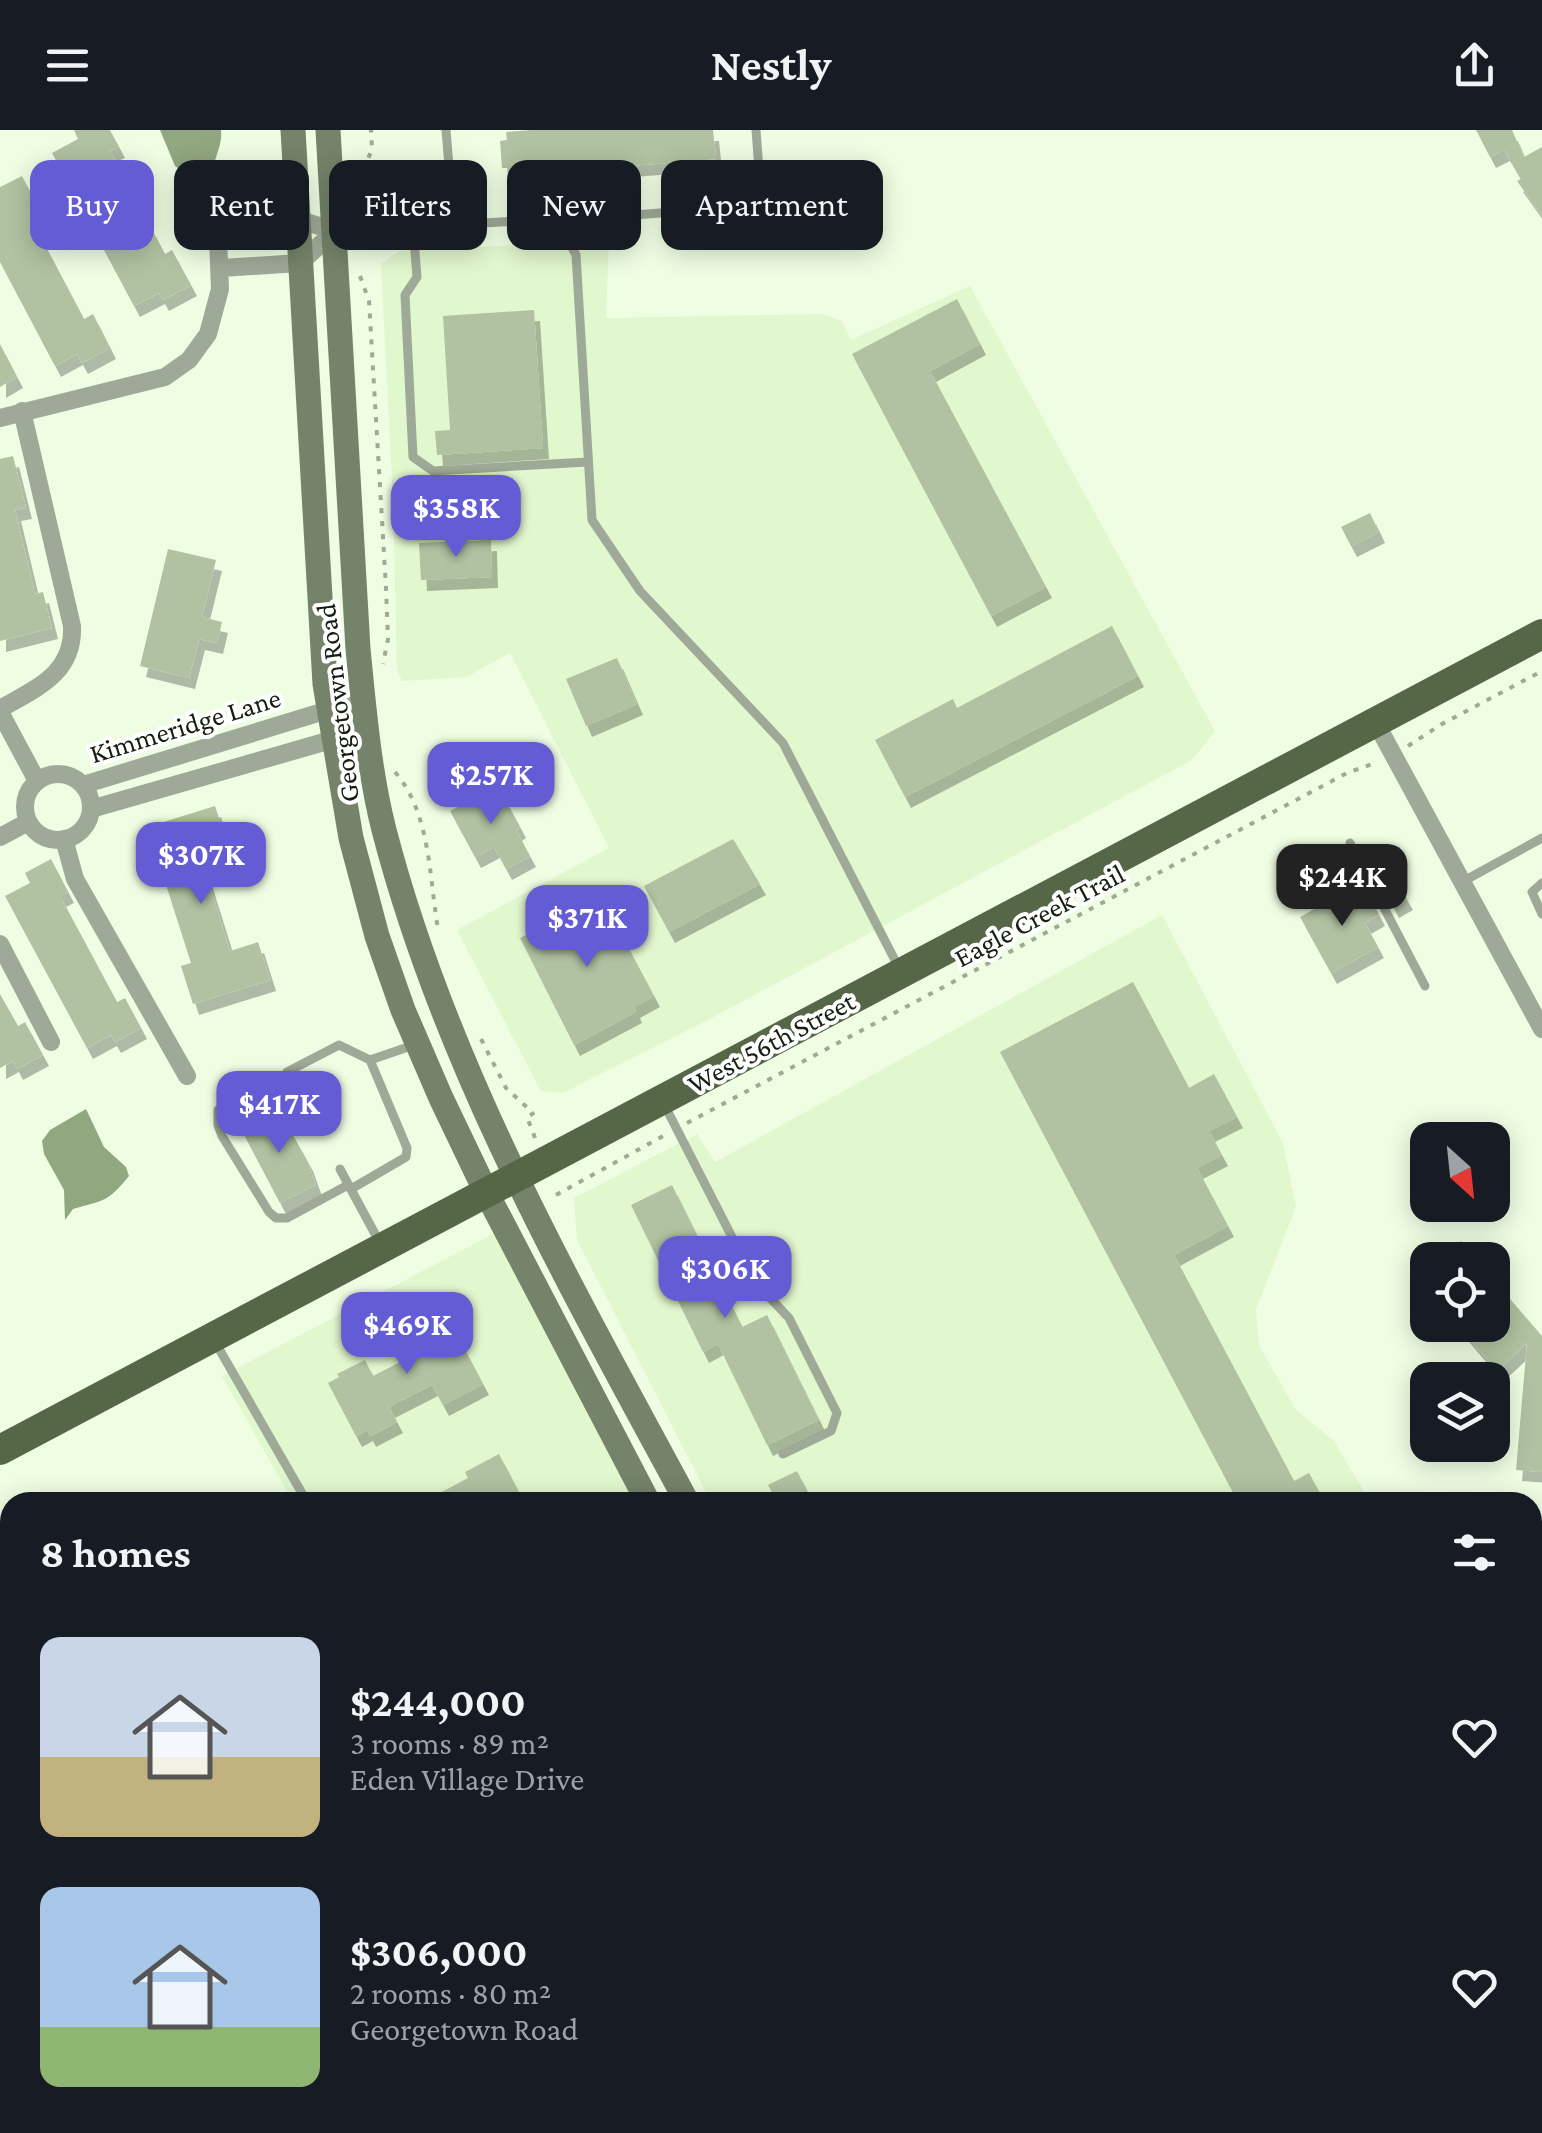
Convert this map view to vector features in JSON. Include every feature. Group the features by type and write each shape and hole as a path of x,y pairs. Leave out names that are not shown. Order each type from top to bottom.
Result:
{"main road":[{"name":"Georgetown Road","path":"293,130 295,160"},
{"name":"Georgetown Road","path":"328,130 333,160"},
{"name":"Georgetown Road","path":"299,250 328,710 365,892 417,1044 486,1192 643,1492"},
{"name":"Georgetown Road","path":"345,250 364,717 384,828 424,962 449,1028 517,1176 682,1492"},
{"name":"West 56th Street","path":"0,1450 1542,634"}],"street":[{"path":"222,268 300,264 329,242"},
{"path":"0,418 164,377 189,360 208,334 220,290 220,250"},
{"path":"22,411 72,626 73,648 61,668 0,710 37,781"},
{"name":"Kimmeridge Lane","path":"82,785 328,710 364,717"},
{"name":"Kimmeridge Lane","path":"91,808 332,737 364,717"},
{"path":"1376,722 1542,1029"},
{"path":"56,774 82,785 91,808 83,829 64,840 43,836 28,822 25,800 37,781 56,774"},
{"path":"0,836 28,822"},
{"path":"64,840 76,879 187,1076"},
{"path":"0,944 51,1042"}],"lane":[{"path":"446,130 449,160"},
{"path":"641,214 747,206 759,170 756,130"},
{"path":"415,250 417,277 406,295 413,457 433,471 587,462"},
{"path":"574,250 592,520 640,590 783,743 901,972"},
{"path":"1462,882 1542,838"},
{"path":"1350,843 1425,986"},
{"path":"1542,883 1532,892 1542,914"},
{"path":"370,1060 417,1044"},
{"path":"226,1103 218,1110 222,1136 276,1218 287,1218 406,1157 407,1148 370,1060 339,1045 287,1072"},
{"path":"662,1099 755,1282 788,1318 838,1414 831,1431 783,1454"},
{"path":"340,1169 382,1248"},
{"path":"213,1338 301,1492"}],"path":[{"path":"367,160 372,148 370,130"},
{"path":"359,272 369,301 386,588 388,639 380,677"},
{"name":"Eagle Creek Trail","path":"556,1195 1347,774 1363,770 1542,671"},
{"path":"392,757 395,772 415,803 431,870 439,935"},
{"path":"480,1037 506,1088 535,1112 527,1117"}],"shaded area":[{"path":"160,130 221,130 215,160 174,160 174,164"},
{"path":"507,245 507,250 609,250 606,318 823,314 842,321 851,340 970,286 1215,731 1192,760 706,1021 563,1093 541,1091 457,930 609,848 510,653 466,677 402,681 397,670 381,264 399,251 487,250 487,246"},
{"path":"1162,915 1283,1143 1296,1207 1256,1309 1259,1345 1296,1410 1334,1441 1364,1492 706,1492 577,1240 574,1198 697,1134 715,1162"},
{"path":"86,1109 104,1147 126,1167 129,1176 110,1196 73,1209 65,1220 64,1190 44,1154 42,1141 50,1130"},
{"path":"493,1234 632,1492 287,1492 222,1376"}],"building":[{"path":"74,130 110,130 119,147 110,151 115,160 56,160 52,153 78,139"},
{"path":"713,130 716,159 661,160 661,163 641,165 641,160 507,160 507,168 502,168 500,141 507,140 506,132"},
{"path":"1476,130 1512,130 1524,157 1542,147 1542,216 1517,181 1521,179 1504,150 1490,157"},
{"path":"22,176 30,191 30,250 48,250 84,319 93,314 110,348 82,363 77,354 55,366 0,262 0,187"},
{"path":"154,233 165,254 172,250 191,285 163,300 159,293 134,306 104,250 154,250"},
{"path":"957,299 980,344 930,371 1046,587 991,616 852,354"},
{"path":"534,310 543,448 437,455 435,431 450,430 443,316"},
{"path":"0,344 17,377 0,387"},
{"path":"13,456 26,508 15,510 35,594 43,592 52,628 0,641 0,459"},
{"path":"1370,513 1379,532 1351,546 1341,527"},
{"path":"491,540 492,577 421,580 419,543"},
{"path":"168,549 216,560 202,617 222,622 217,643 199,639 189,678 140,666"},
{"path":"1112,626 1138,676 905,797 875,740 953,699 957,708"},
{"path":"617,658 637,704 586,726 566,679"},
{"path":"498,786 530,856 506,869 494,847 475,857 450,811"},
{"path":"215,806 226,840 198,849 230,951 258,942 270,980 193,1004 181,966 191,963 159,863 152,865 141,829"},
{"path":"733,839 760,884 669,932 644,886"},
{"path":"51,859 68,892 60,896 117,1002 125,998 141,1028 115,1042 111,1035 87,1048 5,896 30,883 25,873"},
{"path":"1394,877 1407,899 1393,907 1381,884"},
{"path":"1349,890 1354,899 1367,892 1379,915 1365,923 1378,947 1331,973 1300,917"},
{"path":"596,897 603,900 654,996 634,1007 636,1012 574,1045 520,938"},
{"path":"1133,982 1189,1088 1214,1074 1237,1117 1209,1131 1222,1155 1197,1168 1228,1226 1174,1255 1294,1481 1309,1473 1319,1492 1233,1492 1000,1052"},
{"path":"0,994 18,1026 25,1022 43,1055 17,1069 13,1061 0,1068"},
{"path":"278,1109 307,1160 316,1185 280,1203 241,1129"},
{"path":"672,1185 742,1327 767,1315 819,1420 767,1445 718,1344 703,1352 631,1205"},
{"path":"1510,1299 1542,1336 1542,1472 1516,1470 1527,1343 1507,1362 1489,1362 1472,1342 1510,1342"},
{"path":"444,1310 483,1384 443,1405 432,1385 389,1407 397,1422 370,1436 367,1430 356,1436 328,1383 365,1360 373,1376 416,1354 404,1331"},
{"path":"499,1454 519,1492 442,1492 468,1478 465,1472"},
{"path":"797,1471 808,1492 772,1492 768,1485"}]}
